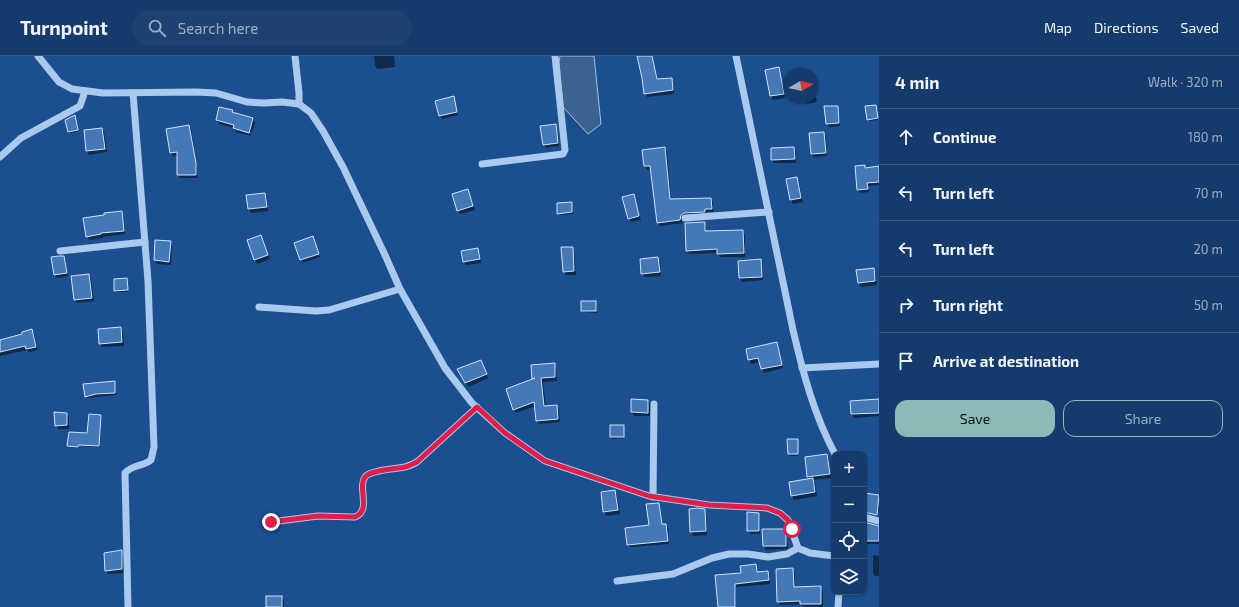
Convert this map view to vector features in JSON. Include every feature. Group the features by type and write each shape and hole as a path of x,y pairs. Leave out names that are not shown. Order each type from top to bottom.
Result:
{"street":[{"path":"38,56 59,82 72,89 103,93 216,93 247,102 282,102 299,104 311,113 327,137 382,248 400,289 445,368 472,403 505,433 545,461 653,497 709,505 767,508 780,513 788,520 798,548 810,553 831,556"},
{"path":"294,56 299,104"},
{"path":"482,164 558,156 563,154 565,150 555,56"},
{"path":"736,56 792,330 814,408 834,451"},
{"path":"0,157 21,138 80,106 85,91"},
{"path":"128,607 125,473 130,468 147,463 151,460 153,454 148,281 133,93"},
{"path":"685,218 768,212"},
{"path":"60,251 145,242"},
{"path":"259,307 316,311 329,310 400,289"},
{"path":"802,368 879,364"},
{"path":"653,497 654,404"},
{"path":"271,522 318,516 355,517 360,515 363,510 365,477 371,473 406,467 417,462 477,407"},
{"path":"867,518 879,521"},
{"path":"617,582 673,574 712,558 729,554 748,554 768,557 787,554 798,548"},
{"path":"838,607 839,595"}],"water":[{"path":"560,56 594,56 601,124 588,134 563,107 559,62"}],"building":[{"path":"637,56 652,56 657,79 672,78 673,90 644,94"},
{"path":"779,67 783,94 770,96 765,70"},
{"path":"454,96 457,112 439,116 435,101"},
{"path":"876,105 878,118 867,120 865,106"},
{"path":"824,106 838,106 839,123 826,124"},
{"path":"219,107 233,110 232,112 253,118 249,133 233,128 234,125 216,120"},
{"path":"75,115 78,130 68,132 65,120"},
{"path":"556,124 558,143 543,145 540,126"},
{"path":"189,125 196,163 196,175 177,175 177,152 170,153 166,129"},
{"path":"102,128 105,149 86,151 84,130"},
{"path":"824,132 826,153 811,154 809,133"},
{"path":"665,147 670,199 711,198 712,209 705,209 705,212 684,213 681,215 680,220 657,223 650,166 644,166 642,150"},
{"path":"794,147 795,159 771,160 771,148"},
{"path":"865,165 865,168 879,166 879,182 867,183 868,189 857,190 855,166"},
{"path":"797,177 801,198 790,200 786,179"},
{"path":"468,189 473,206 457,211 452,194"},
{"path":"265,193 267,207 248,209 246,195"},
{"path":"634,194 639,216 628,219 622,197"},
{"path":"572,202 572,212 557,214 557,203"},
{"path":"122,211 124,231 101,233 86,237 83,218 104,215 104,213"},
{"path":"705,222 705,231 743,230 744,253 717,254 717,249 686,251 685,223"},
{"path":"261,235 268,255 254,260 247,240"},
{"path":"313,236 319,254 300,260 294,243"},
{"path":"155,240 171,241 169,262 154,260"},
{"path":"561,247 573,247 574,271 563,272"},
{"path":"478,248 480,259 463,262 461,251"},
{"path":"64,256 67,273 54,275 51,257"},
{"path":"658,257 660,272 641,274 640,259"},
{"path":"761,259 762,277 739,278 738,261"},
{"path":"874,268 875,281 858,283 856,270"},
{"path":"89,274 92,298 74,300 71,276"},
{"path":"127,278 128,290 114,291 114,279"},
{"path":"581,301 596,301 596,311 581,311"},
{"path":"121,327 122,342 99,344 98,329"},
{"path":"32,329 36,347 26,349 25,346 0,352 0,340 22,334 22,332"},
{"path":"777,342 782,365 761,369 758,358 748,360 746,349"},
{"path":"481,360 487,374 465,383 457,369"},
{"path":"555,363 555,377 541,378 544,406 557,405 558,419 536,421 534,402 513,410 506,389 535,378 532,379 531,365"},
{"path":"115,381 115,393 96,394 85,397 83,384"},
{"path":"631,399 648,400 648,413 631,412"},
{"path":"879,399 879,413 851,414 850,401"},
{"path":"54,412 67,413 67,425 55,426"},
{"path":"89,414 101,415 99,446 67,446 69,432 87,433"},
{"path":"610,425 624,425 624,437 610,437"},
{"path":"787,439 798,439 798,454 788,454"},
{"path":"827,454 830,474 807,477 805,457"},
{"path":"813,478 815,492 791,496 789,482"},
{"path":"615,490 618,510 603,512 601,492"},
{"path":"867,493 879,495 877,515 867,513"},
{"path":"659,503 662,524 666,524 668,541 627,545 625,528 649,525 646,504"},
{"path":"689,509 705,509 706,531 690,532"},
{"path":"747,512 759,513 759,531 747,531"},
{"path":"867,523 879,526 879,541 867,541"},
{"path":"762,529 786,529 786,546 763,546"},
{"path":"122,550 122,569 105,571 104,553"},
{"path":"756,564 757,572 768,571 769,580 735,584 735,607 718,607 715,575 741,573 740,566"},
{"path":"793,568 794,587 821,586 821,604 800,604 800,601 777,602 776,569"},
{"path":"266,596 282,596 282,607 266,607"}],"route":[{"path":"271,522 318,516 355,517 360,515 363,510 365,477 371,473 406,467 417,462 444,439 477,407 505,433 545,461 649,496 709,505 767,508 780,513 788,520 792,529"}]}
